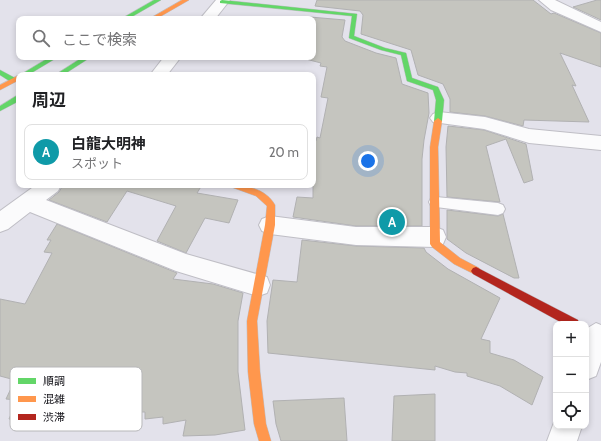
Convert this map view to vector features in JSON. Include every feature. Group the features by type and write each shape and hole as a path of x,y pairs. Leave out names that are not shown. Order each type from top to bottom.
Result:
{"street":[{"path":"129,16 158,0"},
{"path":"157,16 186,0"},
{"path":"546,0 556,7 601,28"},
{"path":"210,16 223,1 355,15 351,37 383,49 404,54 410,79 436,89 440,100 439,118 434,147 436,202 435,244 457,261 569,321"},
{"path":"27,72 49,60"},
{"path":"63,72 83,60"},
{"path":"160,72 170,60"},
{"path":"0,109 16,100"},
{"path":"439,118 485,123 529,136 601,143"},
{"path":"0,223 47,188"},
{"path":"244,188 265,198 271,205 270,225 252,322 252,341 260,424 265,441"},
{"path":"28,202 184,264 258,285"},
{"path":"270,225 356,236 435,237"},
{"path":"562,441 565,429"}],"lane":[{"path":"436,202 498,210"}],"building":[{"path":"317,0 533,0 551,14 554,13 601,33 601,67 560,53 576,86 572,85 589,122 524,120 523,126 485,116 450,112 450,99 443,84 418,75 411,50 361,34 363,15 360,11 315,6"},
{"path":"601,0 601,20 573,7"},
{"path":"316,18 345,20 342,37 345,41 376,53 396,58 402,84 428,93 429,113 422,159 422,226 356,226 293,217 297,197 313,198 313,188 316,188 316,141 317,137 320,138 328,98 321,97 327,67 320,66 321,63 310,60 316,60"},
{"path":"448,126 484,130 526,144 533,180 524,183 506,139 486,146 500,202 447,197 446,147"},
{"path":"61,188 200,188 197,193 238,200 229,223 205,218 186,253 157,241 176,206 127,191 107,222 49,200 59,192"},
{"path":"447,210 498,216 503,214 519,278 514,278 466,253 447,239"},
{"path":"57,224 177,273 173,279 213,284 243,293 238,321 238,372 245,430 215,435 183,436 186,420 163,424 163,417 145,419 145,412 142,412 142,367 10,367 10,379 0,376 0,299 25,304 52,253 44,252 51,240 47,240"},
{"path":"302,240 356,246 424,248 426,252 448,269 500,298 481,339 490,341 490,353 514,360 543,377 532,405 500,386 467,376 467,373 455,372 435,366 435,370 268,353 267,321 273,280 297,282"},
{"path":"10,391 10,399 6,399"},
{"path":"435,394 435,441 392,441 394,396"},
{"path":"344,398 347,441 281,441 276,424 273,401"}],"traffic: fast":[{"path":"129,16 158,0"},
{"path":"222,2 355,15 351,37 383,49 404,54 409,79 436,89 440,100 438,121"},
{"path":"28,72 50,60"},
{"path":"63,72 83,60"},
{"path":"0,72 13,80"},
{"path":"0,109 16,100"}],"traffic: slow":[{"path":"157,16 186,0"},
{"path":"0,88 16,79"},
{"path":"438,121 434,147 435,244 457,261 476,271"},
{"path":"242,188 259,194 271,205 270,225 252,321 254,372 260,424 265,441"}],"traffic: jam":[{"path":"476,271 568,321"}],"place":[{"name":"白龍大明神","path":"392,222"}]}
